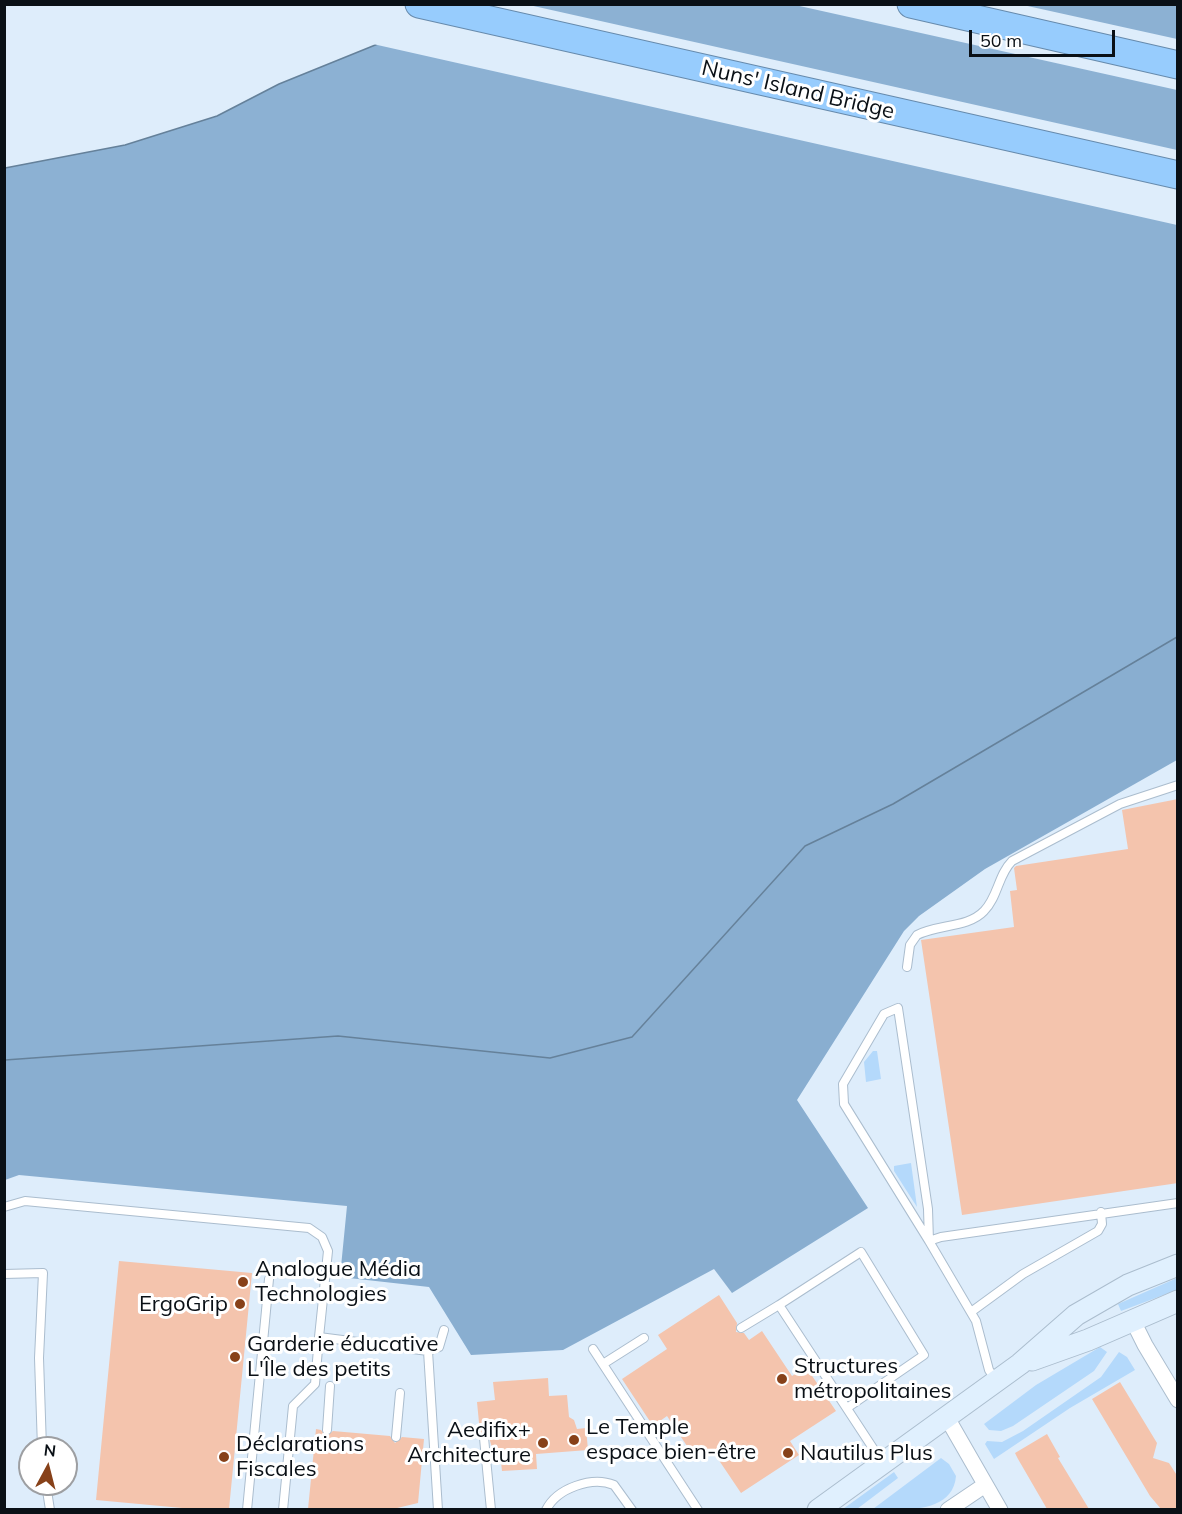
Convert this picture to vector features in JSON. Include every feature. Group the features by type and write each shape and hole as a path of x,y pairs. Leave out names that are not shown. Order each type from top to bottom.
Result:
{"highway":[{"name":"Nuns' Island Bridge","path":"419,4 1178,174"},
{"path":"911,4 1178,65"}],"street":[{"path":"818,1509 1020,1364 1090,1306 1128,1285 1178,1265"},
{"path":"1020,1364 1088,1340 1178,1301"},
{"path":"1132,1319 1178,1400"},
{"path":"946,1416 1000,1509"},
{"path":"948,1509 985,1485"}],"lane":[{"path":"907,967 910,945 917,935 968,921 983,912 1003,871 1012,861 1120,804 1178,784"},
{"path":"929,1241 928,1209 898,1008 892,1008 884,1014 843,1084 844,1104 971,1312 980,1334 989,1370 996,1381"},
{"path":"4,1207 25,1201 309,1228 322,1237 328,1251 315,1384 293,1406 284,1509"},
{"path":"929,1241 941,1237 1101,1212 1178,1203"},
{"path":"971,1312 1023,1274 1098,1231 1102,1224 1101,1212"},
{"path":"741,1328 861,1252 924,1355 847,1408"},
{"path":"4,1274 43,1273 39,1358 42,1436"},
{"path":"247,1509 269,1279"},
{"path":"778,1305 882,1462"},
{"path":"320,1337 428,1351 439,1347 444,1330"},
{"path":"603,1364 644,1338"},
{"path":"593,1349 698,1509"},
{"path":"428,1351 438,1509"},
{"path":"327,1430 330,1386"},
{"path":"396,1437 400,1393"},
{"path":"484,1438 491,1509"},
{"path":"546,1509 554,1497 563,1491 603,1482 618,1488 632,1509"}],"shaded area":[{"path":"474,5 1177,5 1177,637 893,804 805,846 632,1037 550,1058 338,1036 5,1060 5,168 125,145 217,116 279,84"},
{"path":"1177,637 1177,760 985,869 919,916 904,931 797,1100 868,1208 732,1293 714,1269 563,1350 471,1355 429,1287 340,1277 347,1206 19,1175 5,1180 5,1060 338,1036 550,1058 632,1037 805,846 893,804"},
{"path":"873,1051 877,1051 881,1079 866,1082 864,1062"},
{"path":"911,1163 917,1207 894,1171 894,1166"},
{"path":"1177,1278 1177,1290 1121,1311 1118,1304"},
{"path":"1100,1347 1107,1352 1094,1371 1013,1426 1001,1431 989,1430 984,1424 1036,1385"},
{"path":"1119,1352 1127,1357 1135,1370 1070,1408 994,1459 985,1444 987,1441 1002,1442 1023,1431 1101,1377"},
{"path":"941,1458 949,1464 956,1476 953,1488 946,1497 925,1507 898,1510 873,1509"},
{"path":"894,1472 898,1478 857,1509 843,1509"}],"pier":[{"path":"466,4 529,5 1177,150 1177,225 373,44"},
{"path":"795,5 1023,5 1177,39 1177,90"}],"building":[{"path":"1178,799 1178,1183 962,1215 921,940 1014,927 1010,891 1017,890 1014,868 1016,866 1128,849 1122,810"},
{"path":"119,1261 252,1273 229,1509 193,1509 96,1500"},
{"path":"719,1295 737,1323 736,1332 744,1333 749,1340 762,1331 792,1376 806,1367 836,1411 790,1441 799,1455 741,1493 712,1450 697,1461 667,1416 653,1426 622,1379 667,1349 658,1335"},
{"path":"548,1378 549,1396 567,1395 569,1417 574,1420 577,1429 586,1428 588,1450 536,1454 537,1469 502,1471 500,1454 493,1451 488,1434 480,1433 477,1402 495,1400 493,1382"},
{"path":"1120,1382 1157,1443 1153,1458 1169,1463 1178,1477 1178,1509 1161,1509 1150,1496 1092,1399"},
{"path":"316,1429 321,1430 326,1436 333,1431 390,1436 395,1443 402,1437 424,1439 418,1503 393,1509 308,1509"},
{"path":"1047,1434 1060,1457 1058,1458 1089,1509 1047,1509 1018,1459 1015,1453"}],"place":[{"name":"Analogue Média Technologies","path":"243,1282"},
{"name":"ErgoGrip","path":"240,1304"},
{"name":"Garderie éducative L'Île des petits","path":"235,1357"},
{"name":"Structures métropolitaines","path":"782,1379"},
{"name":"Le Temple espace bien-être","path":"574,1440"},
{"name":"Aedifix+ Architecture","path":"543,1443"},
{"name":"Nautilus Plus","path":"788,1453"},
{"name":"Déclarations Fiscales","path":"224,1457"}]}
